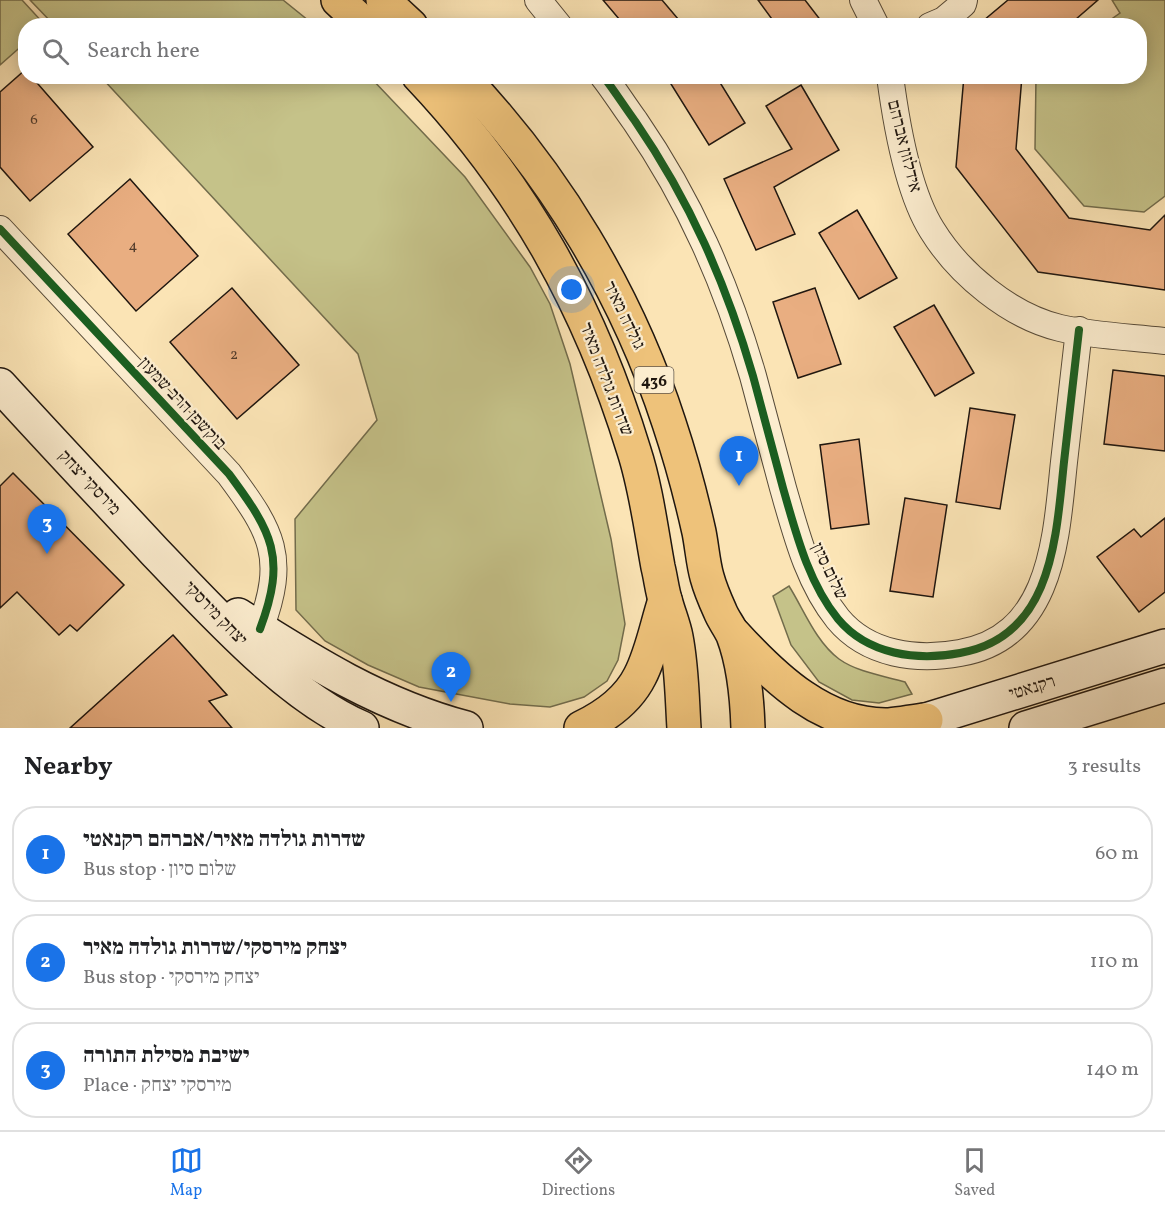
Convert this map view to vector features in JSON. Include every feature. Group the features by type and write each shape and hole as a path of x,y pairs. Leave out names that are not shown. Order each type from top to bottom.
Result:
{"main road":[{"path":"338,0 357,18"},
{"path":"384,0 403,18"},
{"name":"שדרות גולדה מאיר","path":"426,84 487,155 556,261 579,305 608,375 635,453 665,600 675,634 681,667 684,728"},
{"name":"גולדה מאיר","path":"468,84 554,189 611,284 646,359 669,423 691,499 707,576 720,611 732,632 740,657 745,686 747,728"},
{"path":"581,728 603,717 621,701 640,677 665,600"},
{"path":"732,632 776,676 816,706 838,716 862,722 889,725 913,724"}],"street":[{"path":"538,0 553,18"},
{"path":"863,0 872,18"},
{"path":"946,18 963,4 964,0"},
{"name":"שלום סיון","path":"609,84 684,199 710,255 734,312 792,520 807,565 833,612 860,639 883,650 905,655 939,657 973,651 1006,635 1029,610 1045,581 1056,543 1079,330"},
{"name":"אידלזון אברהם","path":"891,84 903,151 914,189 932,230 963,269 992,295 1020,313 1060,328 1165,341"},
{"name":"בוקשפן הרב שמעון","path":"0,229 229,474 256,511 273,552 274,576 270,602 260,628"},
{"name":"מירסקי יצחק","path":"0,385 180,578"},
{"name":"יצחק מירסקי","path":"180,578 309,661 362,689 446,723 466,728"},
{"name":"יצחק מירסקי","path":"180,578 248,646 304,693 346,721 362,728"},
{"name":"רקנאטי","path":"913,724 1165,646"},
{"name":"רקנאטי","path":"1026,728 1165,685"}],"shaded area":[{"path":"0,0 22,0 39,18 18,18 18,49 0,65"},
{"path":"30,0 283,0 305,18 47,18"},
{"path":"1112,0 1165,0 1165,196 1144,212 1084,206 1035,149 1036,84 1147,84 1147,18 1113,18 1120,13"},
{"path":"107,84 377,84 465,177 530,267 550,304 570,364 611,539 625,624 618,660 607,681 584,697 550,707 510,704 419,687 368,665 325,641 296,610 295,519 377,420 358,354"},
{"path":"789,586 817,635 831,652 854,667 905,682 912,694 879,703 852,700 819,682 791,645 773,596"}],"building":[{"path":"603,0 662,0 677,18 618,18"},
{"path":"758,0 805,0 819,18 771,18"},
{"path":"1008,0 1098,0 1077,18 987,18"},
{"path":"18,76 18,84 38,84 93,147 30,201 0,167 0,92"},
{"path":"671,84 721,84 745,123 709,145"},
{"path":"963,84 1021,84 1016,149 1069,218 1150,230 1165,215 1165,290 1038,272 956,167"},
{"path":"801,85 839,150 774,187 795,234 756,250 724,179 792,149 766,106"},
{"path":"130,179 198,256 136,311 68,234"},
{"path":"857,210 897,278 859,299 819,233"},
{"path":"232,288 299,365 237,419 170,342"},
{"path":"815,288 841,364 798,378 773,302"},
{"path":"934,305 974,373 935,396 894,327"},
{"path":"1113,370 1165,376 1165,451 1104,444"},
{"path":"970,408 1015,415 1000,509 956,502"},
{"path":"859,439 869,524 831,529 820,445"},
{"path":"13,473 124,585 77,631 70,625 59,635 17,592 0,608 0,486"},
{"path":"905,498 947,505 933,597 890,591"},
{"path":"1165,518 1165,592 1139,612 1097,557 1134,529 1141,537"},
{"path":"173,635 227,695 209,701 232,728 70,728"}],"cycle path":[{"path":"609,84 655,151 704,244 731,308 753,376 804,556 828,605 838,619 864,641 894,653 927,656 960,653 991,643 1014,627 1032,605 1044,580 1052,551 1079,330"},
{"path":"0,229 229,474 244,494 265,530 271,546 273,583 260,629"}],"place":[{"name":"שדרות גולדה מאיר/אברהם רקנאטי","path":"739,486"},
{"name":"ישיבת מסילת התורה","path":"47,554"},
{"name":"יצחק מירסקי/שדרות גולדה מאיר","path":"451,702"}]}
